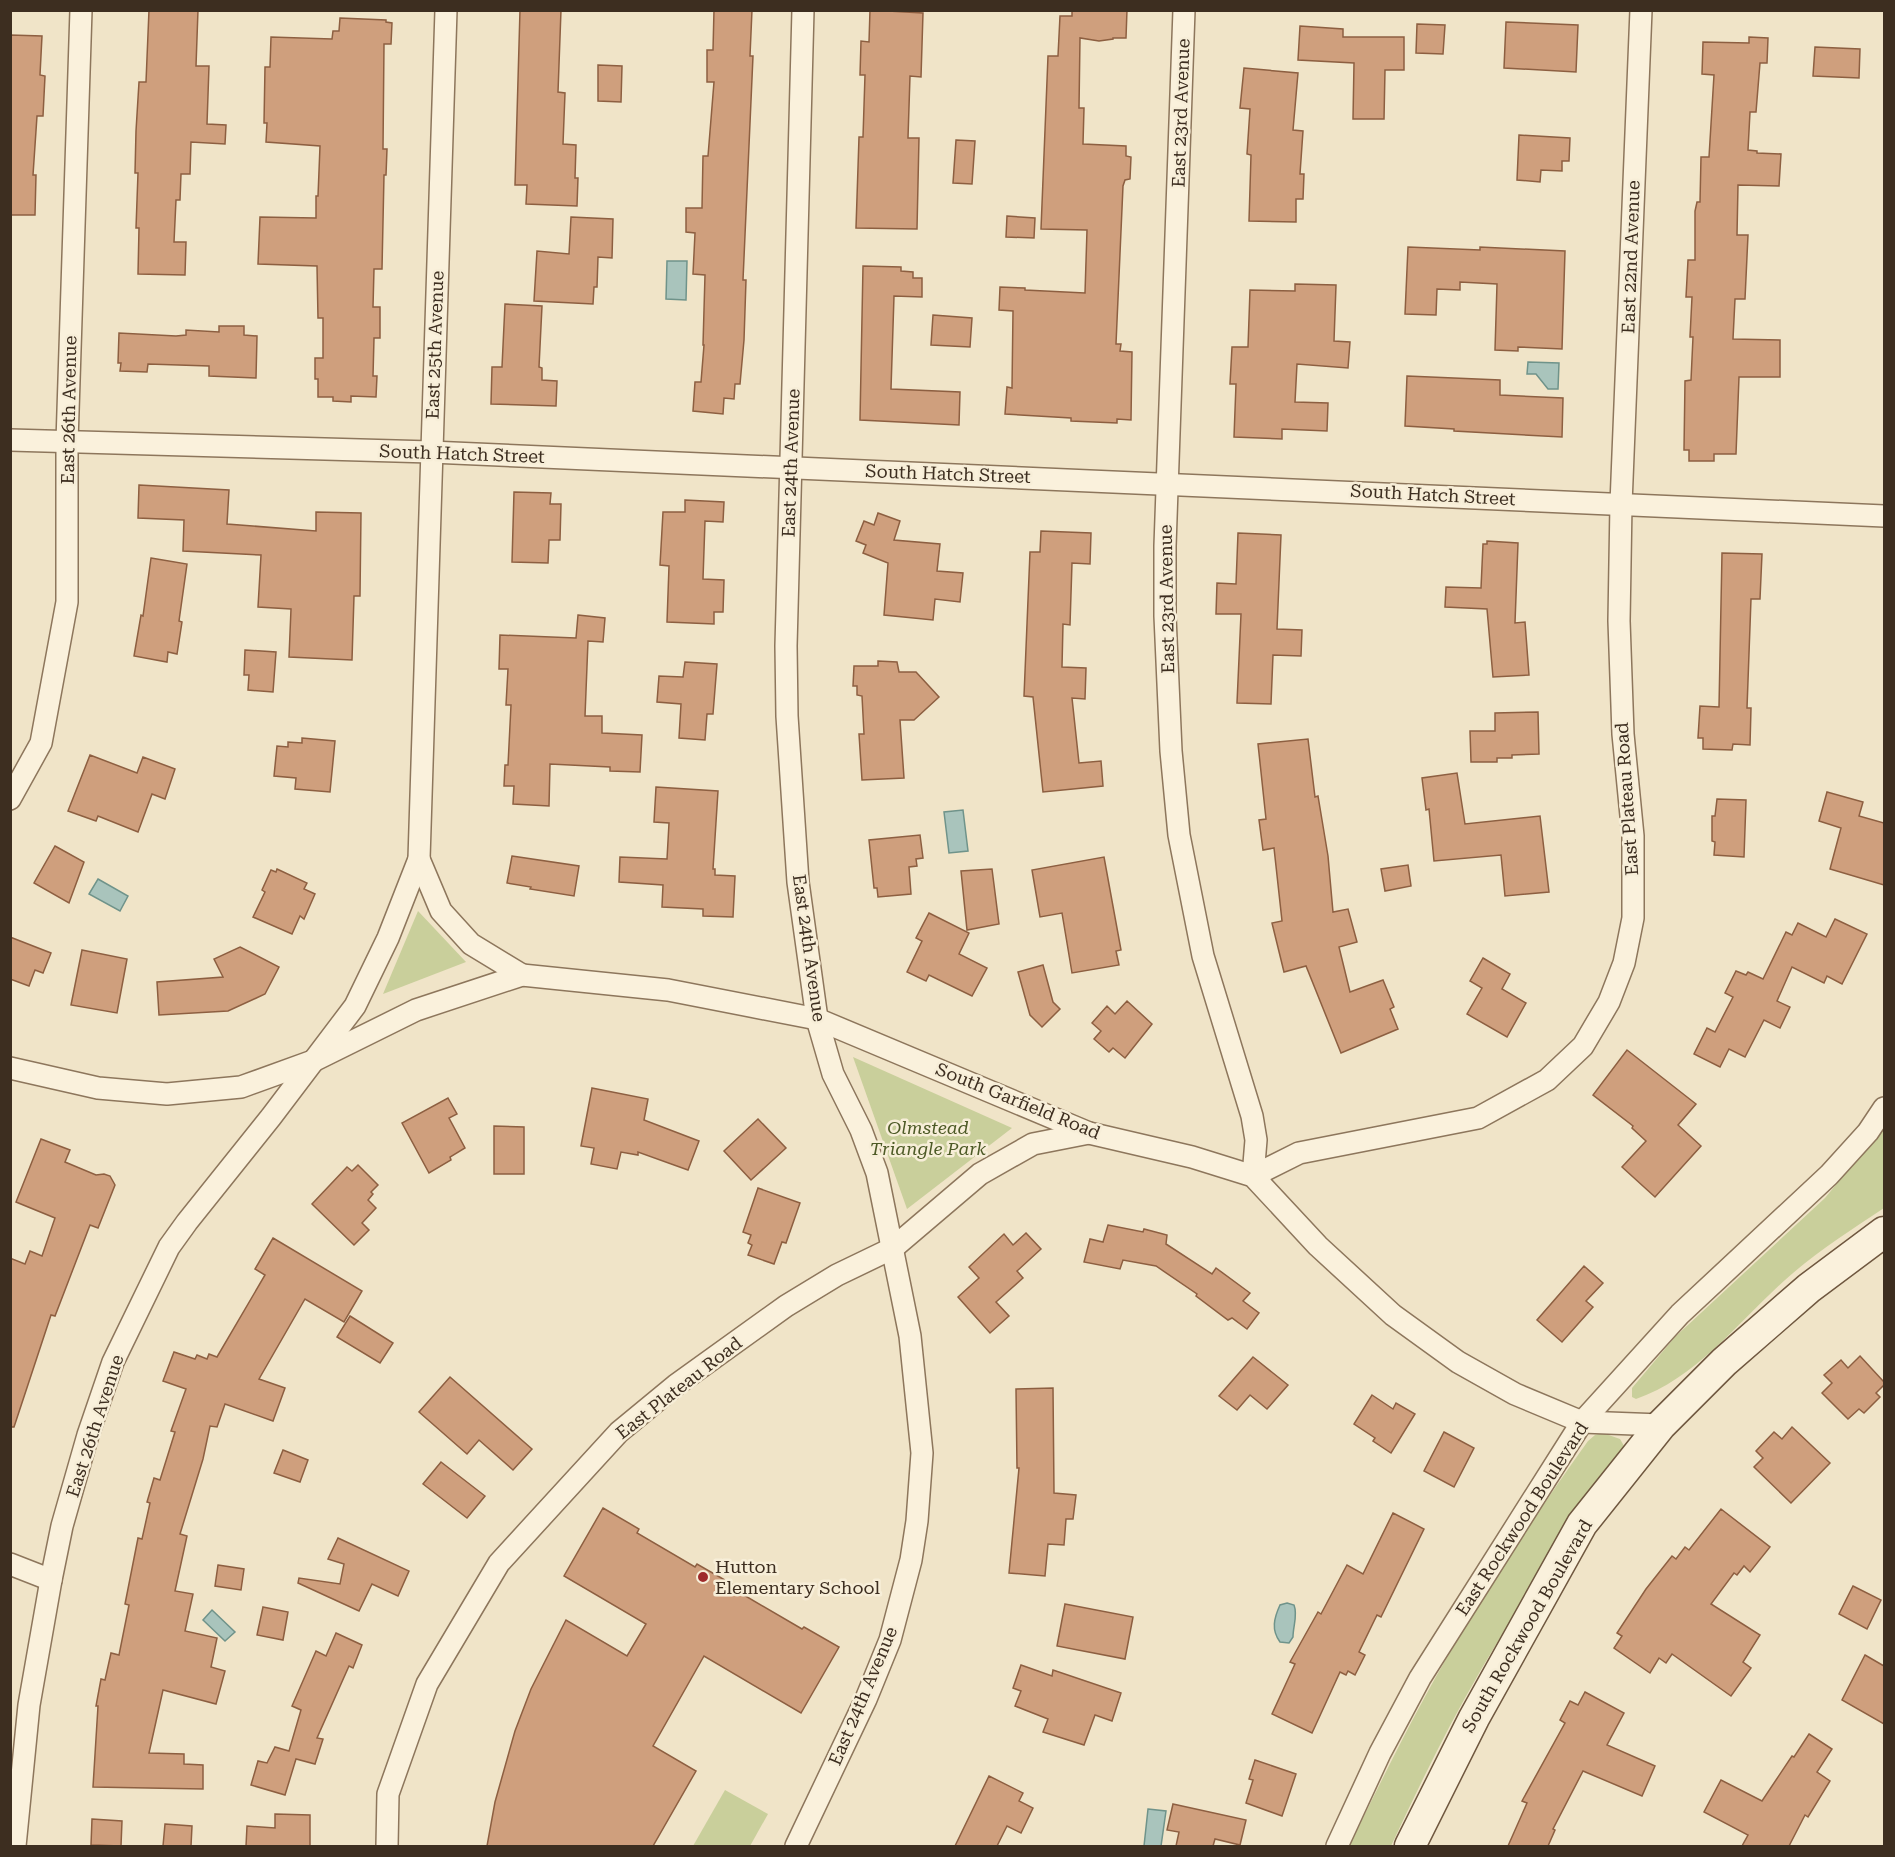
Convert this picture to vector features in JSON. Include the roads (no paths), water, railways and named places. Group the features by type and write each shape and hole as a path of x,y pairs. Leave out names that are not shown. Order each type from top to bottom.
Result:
{"street":[{"name":"East 26th Avenue","path":"10,799 41,743 67,602 68,442 81,10"},
{"name":"East 25th Avenue","path":"313,1060 355,1005 388,938 419,859 446,10"},
{"name":"East 24th Avenue","path":"796,1846 866,1700 890,1640 911,1560 917,1521 922,1453 910,1336 877,1173 861,1130 833,1074 817,1019 798,882 786,646 803,10"},
{"name":"East 23rd Avenue","path":"1185,10 1166,484 1165,616 1174,796 1179,835 1203,956 1252,1116 1256,1140 1253,1176"},
{"name":"East 22nd Avenue","path":"1621,504 1641,10"},
{"name":"South Hatch Street","path":"10,440 431,453 1884,516"},
{"name":"East Plateau Road","path":"1253,1176 1299,1153 1478,1118 1547,1080 1583,1046 1608,1002 1624,963 1633,918 1633,836 1623,734 1620,655 1621,504"},
{"name":"East 25th Avenue","path":"419,859 441,911 448,919 471,944 522,975"},
{"name":"South Garfield Road","path":"10,1068 98,1088 167,1094 241,1087 313,1060 416,1010 522,975 668,990 817,1019 1089,1133 1192,1157 1253,1176 1318,1246 1394,1315 1458,1362 1505,1389 1582,1422 1661,1425"},
{"name":"East 26th Avenue","path":"15,1846 29,1705 51,1580 88,1435 113,1362 156,1271 187,1221 271,1117 313,1060"},
{"name":"East Rockwood Boulevard","path":"1337,1846 1380,1753 1420,1678 1582,1422 1680,1314 1829,1175 1868,1132 1884,1108"},
{"name":"East Plateau Road","path":"387,1846 388,1794 427,1684 499,1563 619,1432 676,1385 786,1306 837,1275 893,1248 980,1174 1033,1144 1089,1133"},
{"name":"South Rockwood Boulevard","path":"1410,1846 1474,1718 1582,1524 1661,1425 1724,1362 1809,1288 1884,1232"},
{"path":"10,1564 51,1580"}],"water":[{"path":"667,261 687,261 686,300 666,299"},
{"path":"1528,362 1559,363 1558,389 1548,389 1536,374 1527,374"},
{"path":"963,810 968,851 949,853 944,812"},
{"path":"98,879 128,896 120,911 89,894"},
{"path":"1287,1603 1294,1605 1296,1613 1293,1637 1289,1643 1280,1642 1274,1628 1280,1605"},
{"path":"212,1610 235,1632 225,1641 203,1620"},
{"path":"1148,1809 1166,1811 1161,1846 1144,1846"}],"place":[{"name":"Hutton Elementary School","path":"703,1577"}],"park label":[{"name":"Olmstead Triangle Park","path":"928,1138"}]}
